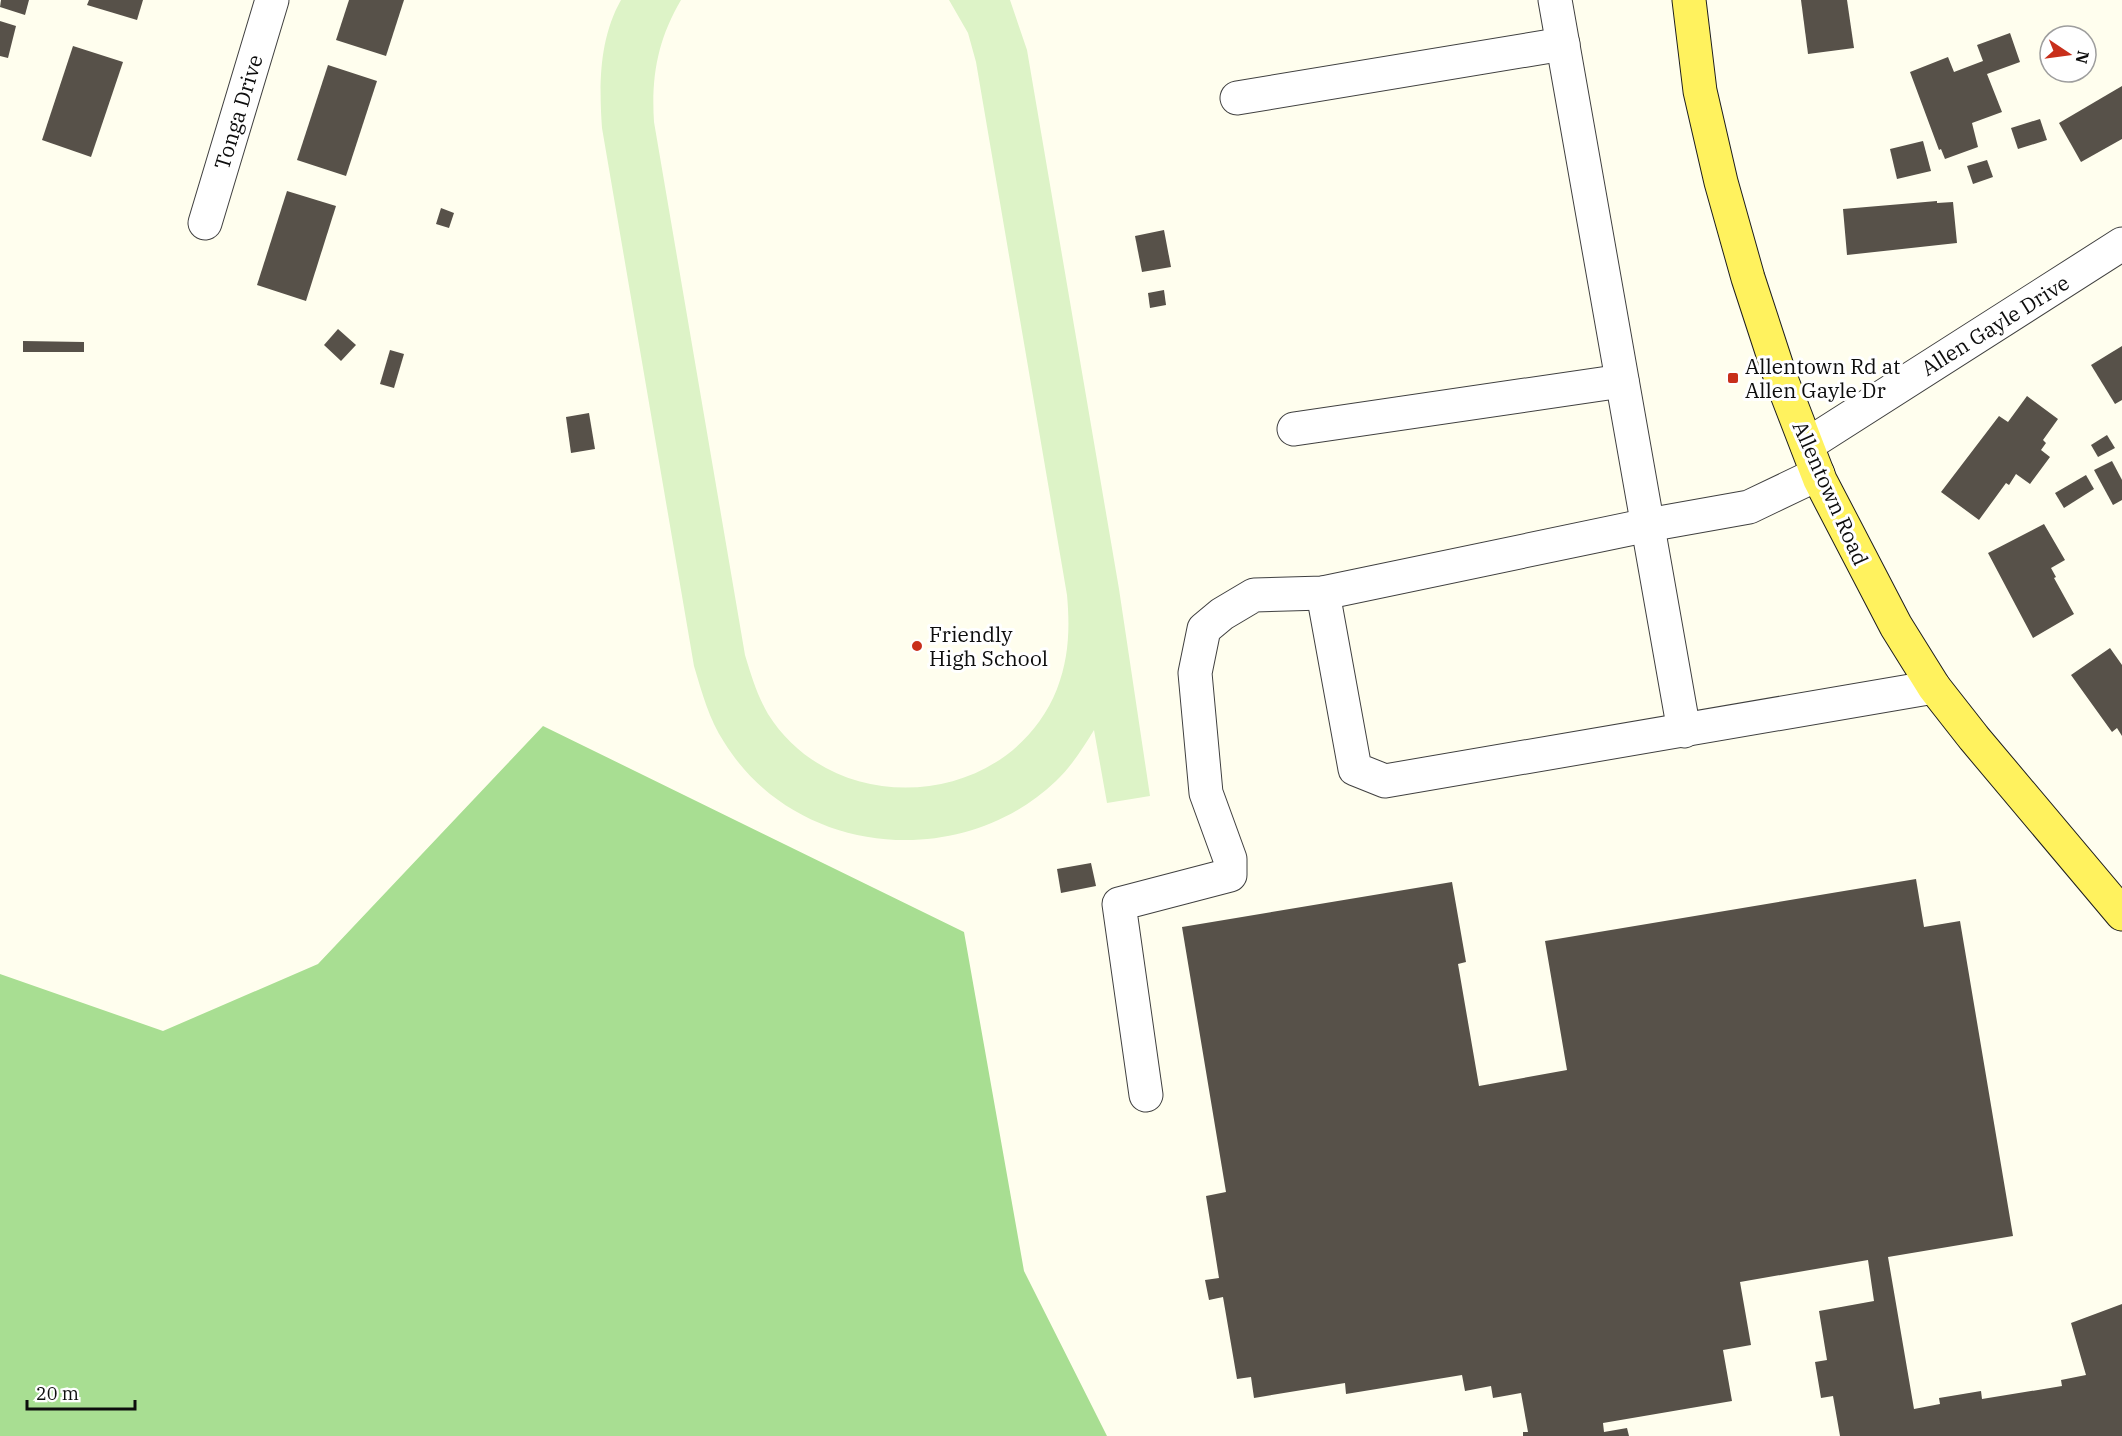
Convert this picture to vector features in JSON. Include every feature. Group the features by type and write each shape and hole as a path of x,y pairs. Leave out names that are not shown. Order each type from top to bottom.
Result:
{"main road":[{"name":"Allentown Road","path":"1689,0 1700,91 1721,182 1748,278 1812,459 1896,626 1934,687 2122,914"}],"street":[{"name":"Tonga Drive","path":"205,223 272,0"},
{"path":"1555,0 1684,731"},
{"path":"1237,98 1563,44"},
{"name":"Allen Gayle Drive","path":"1146,1095 1119,904 1230,875 1230,859 1206,793 1195,673 1204,629 1222,614 1254,595 1323,593 1648,525 1749,507 1812,459 2122,244"},
{"path":"1294,429 1622,381"},
{"path":"1323,593 1355,769 1385,781 1934,687"}],"green space":[{"path":"621,0 681,0 667,29 658,58 653,105 654,122 745,655 755,685 768,714 798,749 835,773 877,785 920,787 962,778 1001,759 1034,729 1057,689 1068,643 1067,595 976,62 968,33 949,0 1010,0 1027,50 1119,589 1150,796 1107,803 1094,730 1061,776 1017,810 974,829 928,839 881,839 835,829 792,809 755,780 724,742 710,715 694,666 602,128 602,62 608,30"},
{"path":"543,726 964,932 1024,1271 1107,1436 0,1436 0,974 163,1031 318,964"}],"building":[{"path":"1,0 29,0 25,15 0,7"},
{"path":"89,0 143,0 137,20 87,5"},
{"path":"349,0 404,0 386,56 336,40"},
{"path":"1801,0 1847,0 1854,48 1808,54"},
{"path":"0,21 16,26 8,58 0,56"},
{"path":"2010,33 2020,62 1987,74 2002,112 1972,123 1978,147 1945,159 1941,149 1939,150 1910,72 1948,57 1954,72 1983,61 1977,45"},
{"path":"73,46 123,62 91,157 42,140"},
{"path":"328,65 377,81 346,176 297,160"},
{"path":"2122,86 2122,139 2081,162 2059,123"},
{"path":"2040,119 2047,140 2018,149 2011,128"},
{"path":"1923,141 1931,171 1897,179 1890,149"},
{"path":"1987,160 1993,177 1973,184 1967,166"},
{"path":"287,191 336,206 306,301 257,285"},
{"path":"1937,201 1937,203 1953,202 1957,243 1847,255 1843,209"},
{"path":"441,208 454,213 449,228 436,224"},
{"path":"1164,230 1171,267 1142,272 1135,236"},
{"path":"1164,290 1166,305 1150,308 1148,293"},
{"path":"338,329 356,345 341,361 324,345"},
{"path":"23,341 84,342 84,352 23,352"},
{"path":"2122,346 2122,400 2115,404 2091,365"},
{"path":"390,350 404,354 394,388 380,384"},
{"path":"2027,396 2058,419 2043,440 2046,443 2041,450 2050,457 2030,484 2016,474 2009,485 2006,483 1979,520 1941,492 1999,416 2008,422"},
{"path":"589,413 595,449 571,453 566,417"},
{"path":"2107,435 2115,448 2098,457 2091,445"},
{"path":"2112,461 2122,480 2122,500 2113,505 2094,470"},
{"path":"2086,475 2094,489 2064,508 2055,493"},
{"path":"2044,524 2065,560 2051,568 2074,614 2033,638 1988,553"},
{"path":"2110,648 2122,665 2122,736 2117,728 2112,732 2071,675"},
{"path":"1091,863 1096,886 1061,893 1057,869"},
{"path":"1916,879 1924,927 1960,921 2013,1236 1888,1257 1914,1409 1940,1404 1939,1398 1981,1391 1982,1399 2062,1386 2061,1380 2086,1375 2071,1323 2122,1304 2122,1436 1840,1436 1833,1396 1821,1398 1815,1362 1827,1360 1819,1311 1874,1301 1868,1260 1740,1282 1751,1345 1723,1350 1732,1401 1603,1423 1604,1432 1627,1428 1629,1436 1523,1436 1523,1432 1528,1432 1521,1393 1493,1398 1491,1386 1465,1391 1462,1375 1346,1394 1345,1383 1254,1398 1251,1377 1237,1379 1223,1297 1209,1300 1205,1280 1219,1278 1206,1196 1226,1192 1182,927 1452,882 1466,962 1458,964 1479,1086 1567,1070 1545,941"}],"place":[{"name":"Allentown Rd at Allen Gayle Dr","path":"1733,378"},
{"name":"Friendly High School","path":"917,646"}]}
